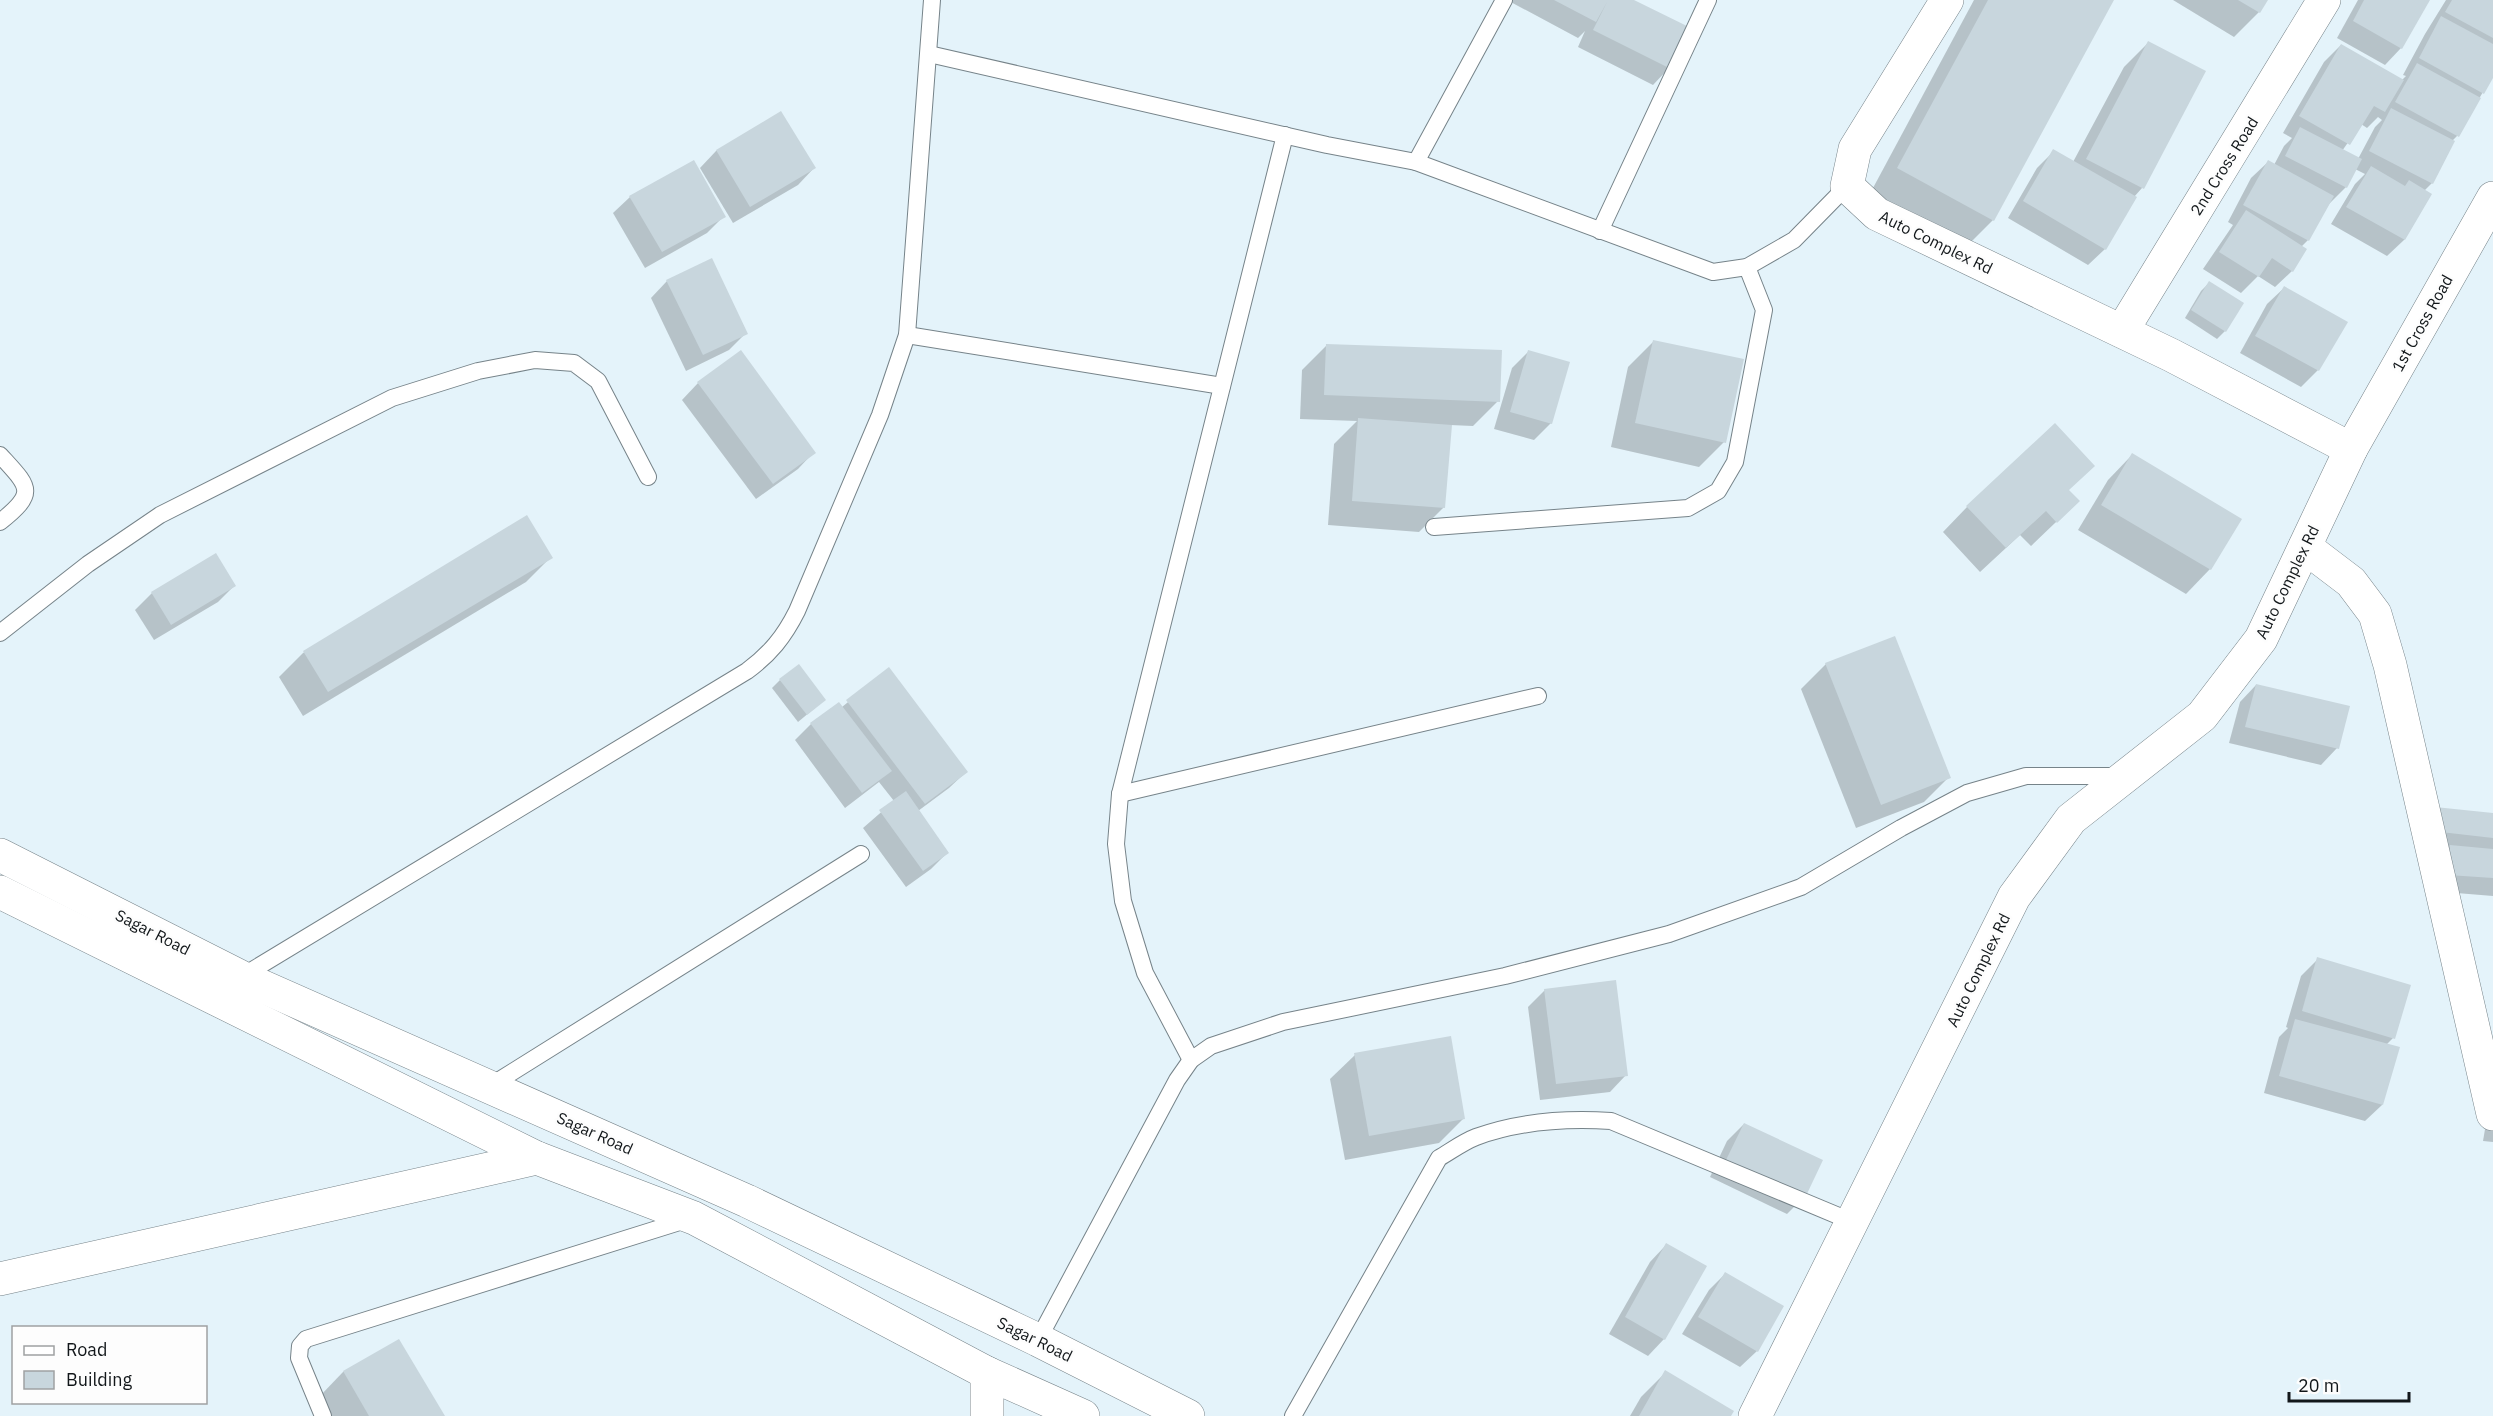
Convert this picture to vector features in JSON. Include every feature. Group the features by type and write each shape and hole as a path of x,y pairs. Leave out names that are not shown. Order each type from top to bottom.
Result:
{"main road":[{"path":"1847,186 1855,149 1947,0"},
{"name":"2nd Cross Road","path":"2122,331 2324,0"},
{"name":"Auto Complex Rd","path":"1755,1416 2014,897 2071,819 2202,716 2261,639 2352,449 2122,331 1877,214 1847,186"},
{"name":"1st Cross Road","path":"2352,449 2493,198"},
{"path":"2305,547 2352,582 2375,614 2390,665 2493,1114"},
{"name":"Sagar Road","path":"0,855 241,976 736,1196 1038,1340 1188,1416"},
{"name":"Sagar Road","path":"0,892 537,1158 694,1218 987,1373 1083,1416"},
{"path":"0,1279 537,1158"},
{"path":"987,1373 987,1416"}],"lane":[{"path":"241,976 747,671 766,657 784,636 797,611 880,415 907,335 932,0"},
{"path":"1416,162 1504,0"},
{"path":"1600,231 1708,0"},
{"path":"929,54 1285,135 1416,162 1713,272 1747,267 1794,240 1847,186"},
{"path":"1191,1060 1145,973 1123,900 1116,844 1120,794 1285,135"},
{"path":"1434,527 1688,508 1718,491 1735,462 1764,310 1747,267"},
{"path":"907,335 1222,386"},
{"path":"0,633 88,564 160,515 392,398 478,371 536,360 574,363 598,381 648,477"},
{"path":"0,455 22,480 26,488 20,506 0,522"},
{"path":"1120,794 1538,696"},
{"path":"1038,1340 1177,1080 1191,1060 1211,1046 1283,1022 1505,976 1669,934 1801,887 1901,828 1967,794 2026,776 2126,776"},
{"path":"490,1086 861,854"},
{"path":"1293,1416 1439,1158 1474,1138 1524,1124 1569,1119 1611,1120 1853,1222"},
{"path":"323,1416 299,1358 300,1346 306,1339 694,1218"}],"building":[{"path":"1554,0 1634,0 1691,28 1671,69 1593,30 1607,2 1596,22"},
{"path":"1988,0 2114,0 1994,221 1897,168"},
{"path":"2238,0 2268,0 2260,13"},
{"path":"2364,0 2430,0 2402,49 2353,21"},
{"path":"2452,0 2493,0 2493,38 2445,12"},
{"path":"2441,16 2493,44 2493,78 2484,94 2419,58"},
{"path":"2148,41 2206,71 2144,189 2086,159"},
{"path":"2341,44 2404,80 2385,112 2374,106 2350,145 2299,116"},
{"path":"2417,63 2481,98 2459,137 2395,102"},
{"path":"2391,108 2455,141 2433,184 2369,151"},
{"path":"781,111 816,168 750,207 716,150"},
{"path":"2300,127 2362,159 2347,188 2285,156"},
{"path":"2053,149 2137,197 2106,250 2023,201"},
{"path":"694,160 726,217 662,252 629,196"},
{"path":"2268,160 2334,196 2309,241 2243,205"},
{"path":"2371,166 2405,186 2409,180 2432,194 2405,240 2346,207"},
{"path":"2246,210 2307,249 2293,272 2272,258 2259,277 2219,252"},
{"path":"712,258 748,334 703,355 666,280"},
{"path":"2209,281 2244,303 2226,332 2191,310"},
{"path":"2284,286 2348,322 2319,371 2255,336"},
{"path":"1653,340 1744,359 1726,443 1635,423"},
{"path":"1326,344 1502,350 1500,402 1324,395"},
{"path":"741,350 816,453 773,484 697,382"},
{"path":"1528,350 1570,362 1552,424 1510,412"},
{"path":"1358,418 1452,425 1445,508 1352,501"},
{"path":"2055,423 2095,466 2069,490 2080,501 2057,523 2046,511 2006,548 1966,506"},
{"path":"2132,453 2242,519 2211,570 2101,505"},
{"path":"527,515 553,558 328,692 303,651"},
{"path":"216,553 236,586 171,625 151,592"},
{"path":"1895,636 1951,778 1881,805 1825,663"},
{"path":"799,664 826,700 807,715 779,679"},
{"path":"889,667 968,772 925,804 846,700"},
{"path":"2256,684 2350,706 2339,749 2245,727"},
{"path":"839,702 892,771 862,793 810,723"},
{"path":"906,791 949,853 923,871 879,810"},
{"path":"2435,807 2493,813 2493,838 2432,831"},
{"path":"2450,845 2493,849 2493,878 2448,875"},
{"path":"2317,957 2411,985 2395,1039 2302,1011"},
{"path":"1616,980 1628,1076 1556,1084 1544,989"},
{"path":"2295,1019 2400,1047 2383,1105 2279,1076"},
{"path":"1451,1036 1465,1119 1369,1136 1354,1053"},
{"path":"1744,1123 1823,1160 1805,1198 1726,1160"},
{"path":"1666,1243 1707,1266 1665,1340 1625,1317"},
{"path":"1725,1272 1784,1306 1758,1352 1698,1317"},
{"path":"399,1339 445,1416 369,1416 343,1371"},
{"path":"1665,1370 1734,1411 1731,1416 1639,1416"}]}
